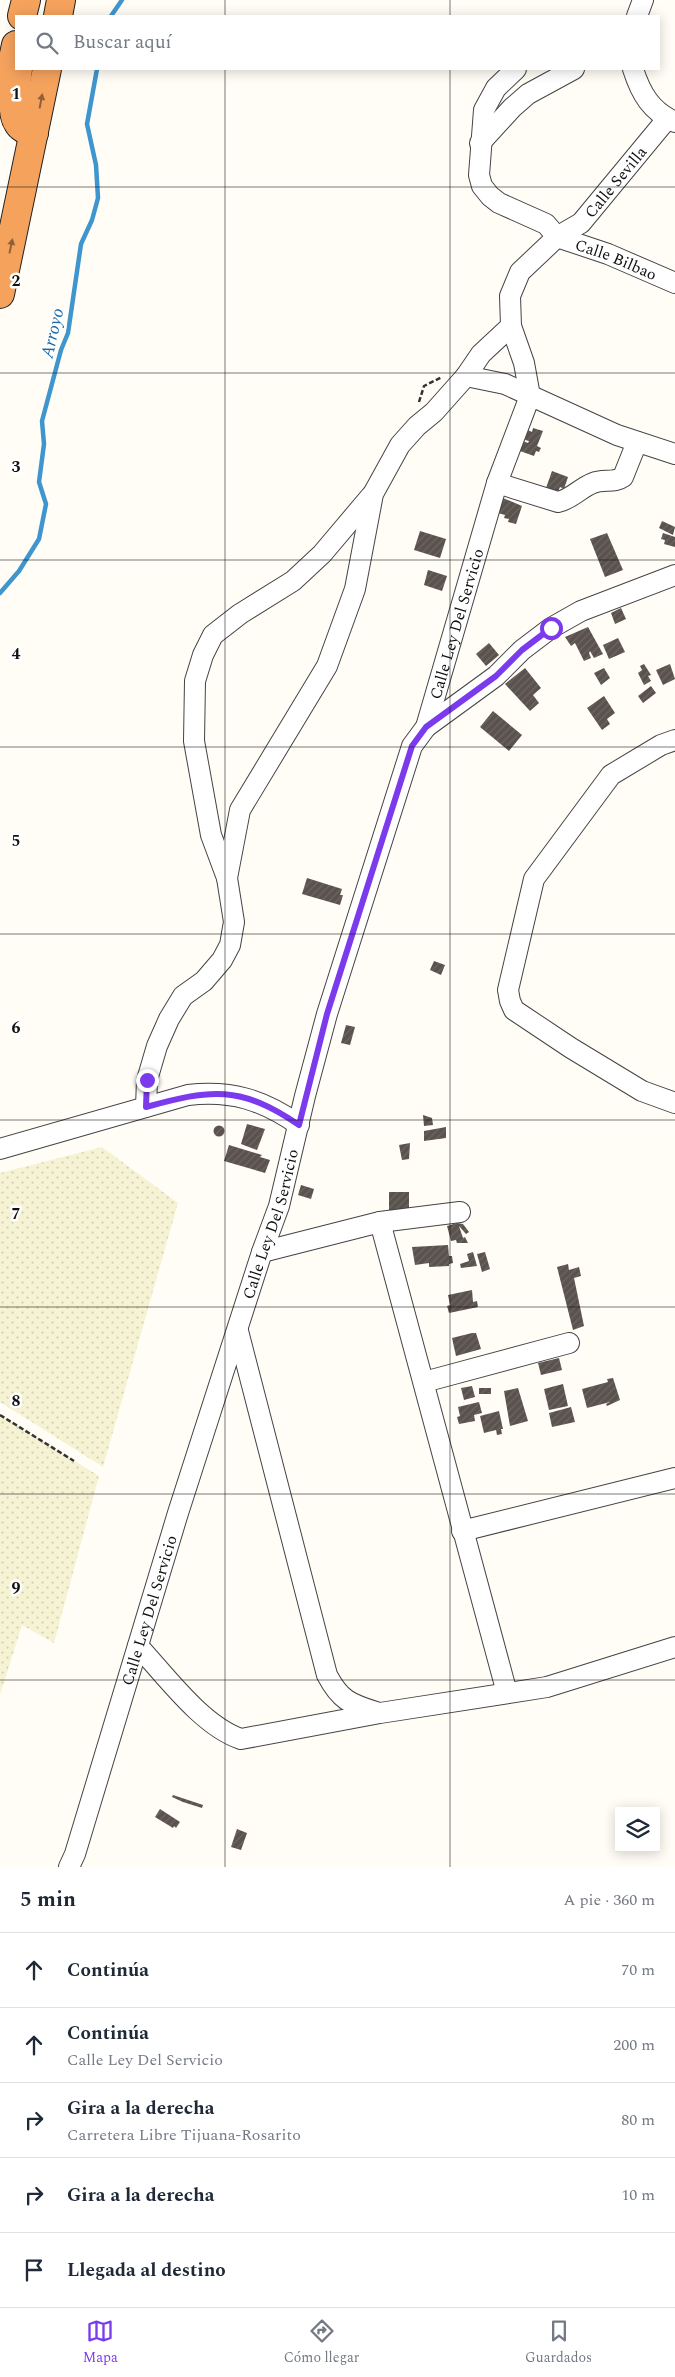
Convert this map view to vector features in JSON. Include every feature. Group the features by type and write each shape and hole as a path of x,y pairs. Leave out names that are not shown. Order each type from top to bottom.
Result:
{"highway":[{"path":"22,15 26,0"},
{"path":"58,15 61,0"},
{"path":"0,115 15,59"},
{"path":"15,70 14,112 17,122 21,127 34,134"},
{"path":"0,294 47,70"}],"street":[{"path":"637,15 643,0"},
{"path":"515,70 496,88 484,110 479,174 482,186 499,203 546,224 557,237"},
{"path":"480,143 512,108 528,94 572,70"},
{"path":"633,70 644,97 654,110 671,121"},
{"name":"Calle Sevilla","path":"511,326 510,296 520,272 557,237 581,223 671,121"},
{"name":"Calle Bilbao","path":"557,237 608,254 675,283"},
{"path":"146,1107 147,1080 156,1046 183,996 204,981 222,960 230,945 234,922 227,878 212,835 194,740 195,681 202,655 213,635 240,614 293,581 322,554 373,494 400,445 417,426 434,412 466,376 481,354 511,326 524,363 530,396"},
{"path":"466,376 505,384 616,435 675,454"},
{"name":"Calle Ley Del Servicio","path":"69,1867 75,1854 138,1646 262,1252 279,1206 327,1014 412,746 426,727 497,483 530,396"},
{"path":"497,483 558,502 567,500 594,482 618,481 624,477 637,442"},
{"path":"227,878 240,810 327,666 334,649 355,589 373,494"},
{"path":"426,727 482,687 522,650 551,628 598,603 675,575"},
{"path":"675,740 661,745 611,775 534,879 508,990 514,1010 642,1092 675,1103"},
{"path":"0,1149 188,1095 208,1093 229,1094 276,1109 299,1125"},
{"path":"262,1252 380,1222 460,1212"},
{"path":"380,1222 506,1693"},
{"path":"238,1331 327,1675 334,1689 346,1701 380,1713"},
{"path":"424,1382 570,1343"},
{"path":"462,1531 675,1478"},
{"path":"138,1646 199,1711 226,1734 241,1738 380,1713 547,1687 675,1647"}],"path":[{"path":"0,1415 74,1461"}],"shaded area":[{"path":"102,1147 178,1203 103,1467 0,1402 0,1173"},
{"path":"0,1415 99,1476 54,1643 22,1625 0,1695"}],"building":[{"path":"533,428 543,431 537,446 541,448 539,452 536,451 534,456 520,451 523,441 528,443 529,441 525,440 528,430 532,432"},
{"path":"552,471 568,477 564,489 560,487 558,492 546,488"},
{"path":"503,498 522,506 516,524 508,522 509,519 504,518 505,515 498,513"},
{"path":"662,521 675,527 673,535 659,528"},
{"path":"420,531 446,539 440,558 414,550"},
{"path":"607,533 623,570 605,577 590,539"},
{"path":"663,533 675,537 675,547 664,544 665,540 661,539"},
{"path":"428,570 447,576 442,591 424,585"},
{"path":"621,608 626,619 615,624 611,613"},
{"path":"588,627 603,654 594,658 590,651 591,658 584,661 575,643 571,646 565,637"},
{"path":"618,638 625,652 609,659 603,645"},
{"path":"489,643 499,655 486,666 476,654"},
{"path":"644,664 651,675 648,676 651,681 644,685 638,673 642,670 640,666"},
{"path":"670,664 675,679 663,685 656,670"},
{"path":"525,668 541,688 533,695 539,703 530,711 505,684"},
{"path":"604,668 610,678 601,685 594,673"},
{"path":"651,686 656,693 643,703 638,696"},
{"path":"604,696 615,713 607,719 610,724 602,730 587,708"},
{"path":"493,711 522,735 509,751 480,727"},
{"path":"307,878 342,889 340,895 343,895 340,905 302,894"},
{"path":"434,961 445,965 441,975 430,970"},
{"path":"346,1025 355,1027 350,1045 341,1043"},
{"path":"423,1115 432,1118 433,1125 424,1126"},
{"path":"247,1124 265,1129 257,1150 241,1144"},
{"path":"219,1125 225,1131 219,1137 213,1131"},
{"path":"446,1127 446,1138 424,1141 424,1131"},
{"path":"410,1143 409,1159 402,1160 399,1145"},
{"path":"229,1145 262,1155 260,1157 270,1160 265,1173 224,1161"},
{"path":"301,1185 314,1189 311,1199 298,1195"},
{"path":"389,1192 409,1192 409,1209 389,1214"},
{"path":"457,1223 463,1224 469,1232 466,1234 459,1226 463,1238 465,1237 468,1243 457,1243 456,1240 451,1241 447,1226"},
{"path":"448,1245 449,1256 452,1256 453,1263 449,1264 449,1266 429,1267 429,1263 415,1265 412,1247"},
{"path":"473,1252 477,1266 461,1268 460,1264 469,1261 467,1254"},
{"path":"485,1252 490,1269 482,1272 477,1254"},
{"path":"568,1264 569,1270 579,1267 581,1276 574,1278 584,1326 573,1330 557,1267"},
{"path":"472,1290 473,1302 477,1301 478,1307 449,1313 447,1306 450,1305 448,1295"},
{"path":"476,1333 481,1349 456,1356 452,1338"},
{"path":"559,1358 562,1370 541,1375 538,1363"},
{"path":"613,1378 620,1400 607,1406 606,1404 610,1402 587,1408 582,1389 608,1382 607,1379"},
{"path":"563,1384 568,1406 549,1410 544,1389"},
{"path":"472,1386 475,1397 464,1400 461,1388"},
{"path":"479,1388 491,1388 491,1394 479,1394"},
{"path":"518,1388 528,1421 510,1426 504,1391"},
{"path":"479,1402 482,1413 474,1415 475,1421 459,1424 457,1417 460,1416 458,1407"},
{"path":"571,1407 575,1422 552,1427 549,1413"},
{"path":"499,1411 503,1429 501,1429 502,1434 497,1435 496,1430 484,1433 480,1416"},
{"path":"173,1795 203,1805 202,1808 183,1802 172,1797"},
{"path":"160,1809 180,1822 176,1828 155,1817"},
{"path":"237,1829 247,1833 241,1850 231,1847"}],"waterway":[{"name":"Arroyo","path":"112,15 122,0"},
{"name":"Arroyo","path":"0,593 19,571 39,539 46,504 39,482 44,444 42,421 61,350 68,333 81,244 92,220 98,198 96,165 87,124 97,70"}],"route":[{"path":"147,1080 146,1107 188,1095 208,1093 229,1094 276,1109 299,1125 304,1096 327,1014 396,802 412,746 426,727 468,699 496,676 522,650 551,628"}]}
